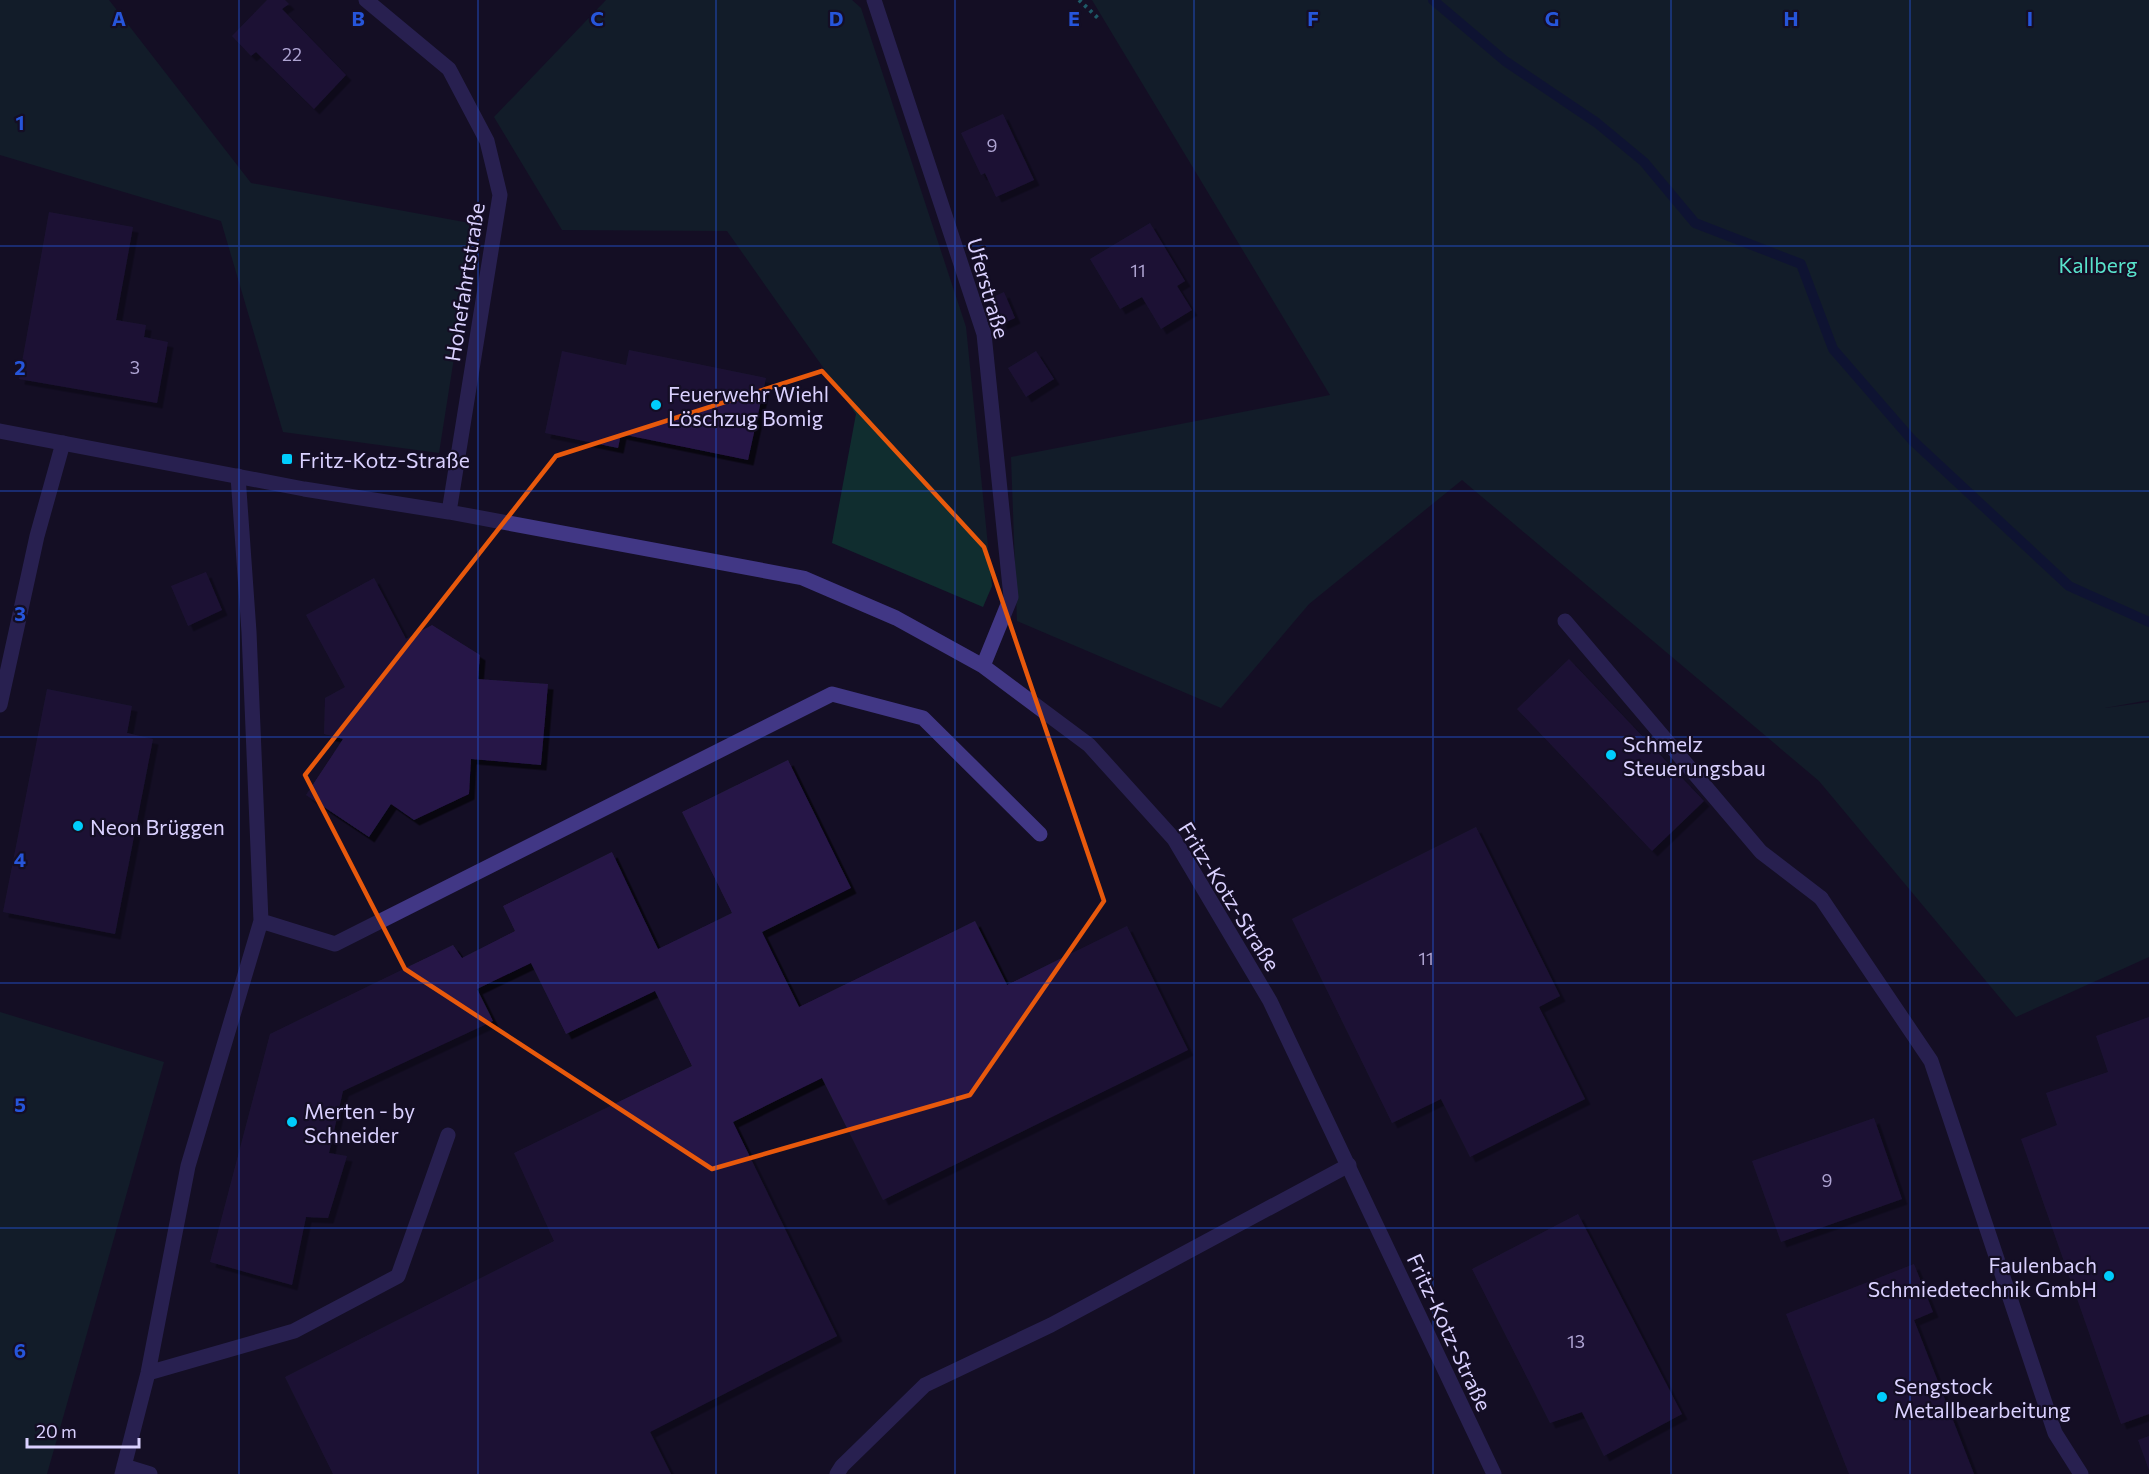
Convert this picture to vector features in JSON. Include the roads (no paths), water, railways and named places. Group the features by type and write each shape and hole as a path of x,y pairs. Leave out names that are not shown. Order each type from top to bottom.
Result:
{"street":[{"name":"Hohefahrtstraße","path":"366,0 449,69 487,141 500,195 449,512"},
{"name":"Uferstraße","path":"873,0 984,334 1011,597 983,666"},
{"name":"Fritz-Kotz-Straße","path":"0,431 304,489 449,512 803,578 896,618 983,666 1089,745 1174,838 1270,1001 1494,1474"},
{"path":"0,705 37,536 63,443"},
{"path":"150,1474 123,1470 148,1372 188,1166 261,921 249,632 238,476"},
{"path":"1565,621 1761,852 1821,898 1931,1060 2055,1433 2081,1474"},
{"path":"261,921 335,944 832,694 923,718 1040,834"},
{"path":"148,1372 294,1331 398,1276 448,1135"},
{"path":"837,1474 842,1466 925,1385 1051,1325 1349,1165"}],"waterway":[{"path":"1433,0 1505,61 1597,123 1644,162 1695,223 1801,264 1833,349 1912,440 2069,586 2149,622"}],"place":[{"name":"Feuerwehr Wiehl Löschzug Bomig","path":"656,405"},
{"name":"Fritz-Kotz-Straße","path":"287,459"},
{"name":"Schmelz Steuerungsbau","path":"1611,755"},
{"name":"Neon Brüggen","path":"78,826"},
{"name":"Merten - by Schneider","path":"292,1122"},
{"name":"Faulenbach Schmiedetechnik GmbH","path":"2109,1276"},
{"name":"Sengstock Metallbearbeitung","path":"1882,1397"}],"park label":[{"name":"Kallberg","path":"2098,264"}]}
